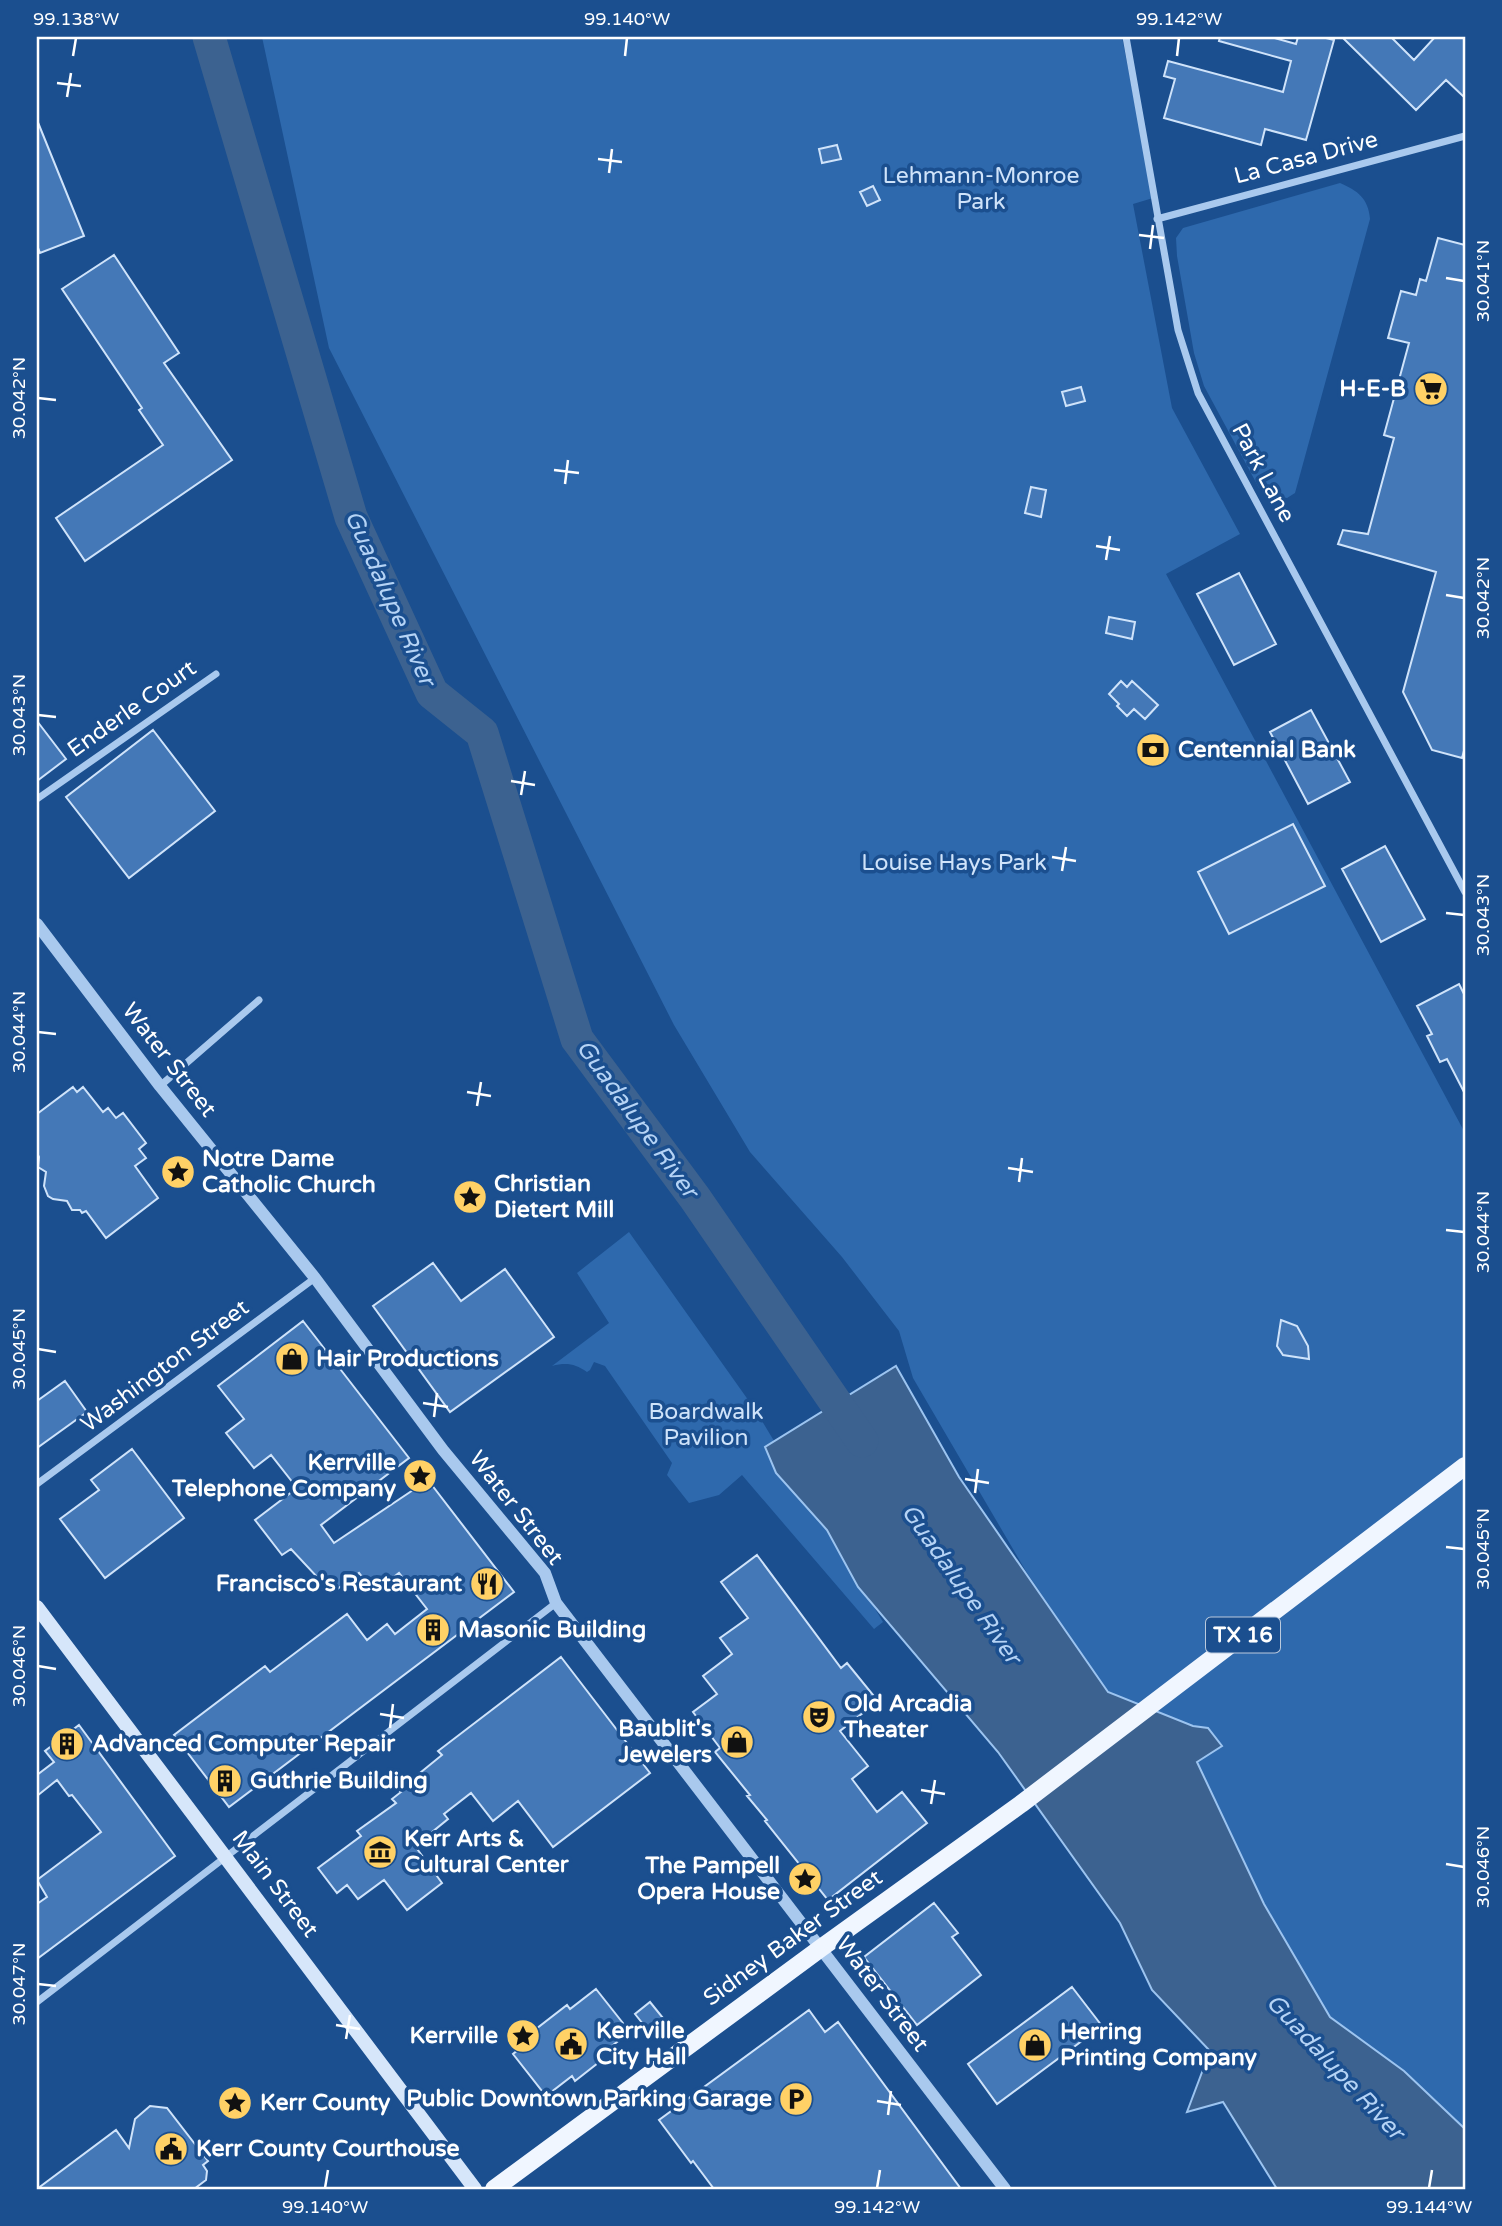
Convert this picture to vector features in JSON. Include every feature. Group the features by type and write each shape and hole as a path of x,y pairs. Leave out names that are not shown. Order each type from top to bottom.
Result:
{"main road":[{"name":"Sidney Baker Street","path":"494,2189 1021,1804 1465,1466"},
{"name":"Main Street","path":"37,1607 475,2189"}],"street":[{"name":"Park Lane","path":"1126,37 1178,330 1198,393 1465,892"},
{"name":"La Casa Drive","path":"1157,219 1465,136"},
{"name":"Enderle Court","path":"37,799 216,674"},
{"name":"Water Street","path":"37,924 160,1086 315,1278 443,1450 545,1573 556,1603 1005,2189"},
{"path":"160,1086 260,1000"},
{"name":"Washington Street","path":"37,1485 315,1278"},
{"path":"37,2002 556,1603"}],"green space":[{"name":"Louise Hays Park","path":"262,37 1122,37 1153,198 1133,204 1172,408 1240,534 1166,574 1465,1133 1465,2179 1330,2017 1027,1573 913,1378 899,1331 842,1257 750,1152 674,1025 329,348"},
{"path":"1340,183 1361,196 1370,219 1295,493 1287,498 1272,495 1259,488 1204,386 1194,353 1176,238 1183,228"},
{"name":"Boardwalk Pavilion","path":"629,1232 756,1411 883,1622 874,1629 742,1475 719,1495 689,1503 667,1475 672,1463 605,1366 594,1362 587,1372 571,1364 552,1366 609,1323 577,1273"}],"water":[{"path":"896,1366 959,1477 1108,1692 1193,1726 1208,1728 1222,1746 1197,1762 1264,1904 1330,2017 1404,2071 1465,2129 1465,2189 1277,2189 1223,2102 1187,2112 1210,2051 1152,1990 1120,1923 998,1752 858,1587 827,1530 776,1473 765,1447"}],"building":[{"path":"1220,37 1271,37 1296,44 1298,37 1334,40 1306,140 1265,129 1261,145 1164,118 1175,79 1164,76 1168,61 1283,92 1291,61 1219,41"},
{"path":"1342,37 1391,37 1414,60 1435,37 1465,37 1465,98 1446,80 1416,110"},
{"path":"37,120 84,236 40,253 37,245"},
{"path":"837,145 841,159 822,163 819,149"},
{"path":"873,186 880,200 867,206 860,192"},
{"path":"1438,238 1465,245 1465,747 1462,758 1432,750 1403,692 1436,572 1338,544 1343,530 1368,534 1394,438 1384,435 1409,343 1388,338 1401,291 1416,295 1420,279 1426,281"},
{"path":"114,255 179,353 164,363 232,460 85,561 56,518 163,445 139,410 142,408 62,289"},
{"path":"1081,387 1085,401 1066,406 1062,392"},
{"path":"1031,487 1046,490 1041,517 1025,513"},
{"path":"1239,573 1276,644 1234,665 1197,594"},
{"path":"1109,617 1135,622 1132,639 1106,633"},
{"path":"1121,681 1127,687 1132,681 1158,705 1145,719 1134,709 1127,716 1109,694"},
{"path":"1311,710 1350,782 1308,804 1270,732"},
{"path":"37,721 66,759 37,781"},
{"path":"153,730 215,811 129,878 66,797"},
{"path":"1293,824 1325,886 1229,934 1198,872"},
{"path":"1385,846 1425,919 1381,942 1342,869"},
{"path":"1459,984 1465,996 1465,1094 1447,1059 1440,1062 1427,1036 1432,1034 1417,1006"},
{"path":"73,1087 77,1092 83,1087 103,1112 108,1108 116,1118 123,1113 146,1143 139,1149 146,1158 135,1166 158,1198 106,1238 86,1211 82,1213 80,1210 72,1210 67,1201 48,1196 44,1186 46,1172 38,1167 37,1114"},
{"path":"433,1263 461,1301 505,1269 554,1337 450,1412 373,1306"},
{"path":"1281,1320 1297,1326 1308,1346 1309,1359 1283,1355 1277,1346"},
{"path":"303,1321 409,1458 321,1525 334,1543 428,1480 514,1592 229,1807 174,1735 265,1666 270,1672 347,1614 367,1640 387,1624 395,1634 427,1609 399,1573 374,1592 359,1573 332,1593 291,1549 282,1555 255,1520 297,1488 271,1455 254,1468 226,1433 244,1419 218,1386"},
{"path":"65,1381 87,1412 37,1448 37,1401"},
{"path":"132,1449 184,1518 105,1578 60,1519 99,1490 91,1480"},
{"path":"757,1555 841,1668 847,1663 878,1701 840,1731 868,1766 852,1779 877,1812 902,1792 927,1823 828,1900 765,1821 767,1820 747,1796 750,1795 715,1752 720,1748 693,1712 717,1694 703,1676 732,1654 720,1638 748,1618 721,1582"},
{"path":"561,1657 650,1773 553,1847 518,1801 493,1821 471,1793 444,1814 448,1819 415,1846 442,1883 407,1910 384,1880 358,1899 347,1885 337,1893 318,1868 361,1836 357,1831 396,1803 392,1799 401,1792 399,1790 442,1755 438,1751"},
{"path":"79,1725 175,1856 37,1959 37,1904 47,1897 37,1880 101,1832 57,1780 37,1796 37,1775 54,1762 45,1751"},
{"path":"934,1903 958,1933 952,1937 981,1975 917,2025 864,1957"},
{"name":"Herring Printing Company","path":"1072,1987 1102,2026 997,2104 968,2064"},
{"name":"Kerrville City Hall","path":"596,1989 630,2032 600,2055 603,2059 575,2081 572,2076 546,2096 513,2054 539,2033 536,2029 567,2005 570,2009"},
{"path":"650,2002 663,2018 647,2029 635,2014"},
{"name":"Public Downtown Parking Garage","path":"809,2010 825,2032 838,2022 961,2189 714,2189 693,2161 691,2163 659,2120"},
{"name":"Kerr County Courthouse","path":"150,2106 167,2108 208,2161 203,2165 207,2171 206,2180 194,2189 37,2189 116,2130 129,2148 135,2119"}],"waterway":[{"name":"Guadalupe River","path":"209,37 351,517 432,693 482,733 577,1039 695,1198 862,1441"}],"place":[{"name":"H-E-B","path":"1431,389"},
{"name":"Centennial Bank","path":"1153,750"},
{"name":"Notre Dame Catholic Church","path":"178,1172"},
{"name":"Christian Dietert Mill","path":"470,1197"},
{"name":"Hair Productions","path":"292,1359"},
{"name":"Kerrville Telephone Company","path":"420,1476"},
{"name":"Francisco's Restaurant","path":"487,1584"},
{"name":"Masonic Building","path":"433,1630"},
{"name":"Old Arcadia Theater","path":"819,1717"},
{"name":"Baublit's Jewelers","path":"737,1742"},
{"name":"Advanced Computer Repair","path":"67,1744"},
{"name":"Guthrie Building","path":"225,1781"},
{"name":"Kerr Arts & Cultural Center","path":"380,1852"},
{"name":"The Pampell Opera House","path":"805,1879"},
{"name":"Kerrville","path":"523,2036"},
{"name":"Kerrville City Hall","path":"571,2044"},
{"name":"Herring Printing Company","path":"1035,2045"},
{"name":"Public Downtown Parking Garage","path":"796,2099"},
{"name":"Kerr County","path":"235,2103"},
{"name":"Kerr County Courthouse","path":"171,2149"}],"park label":[{"name":"Lehmann-Monroe Park","path":"981,189"}]}
